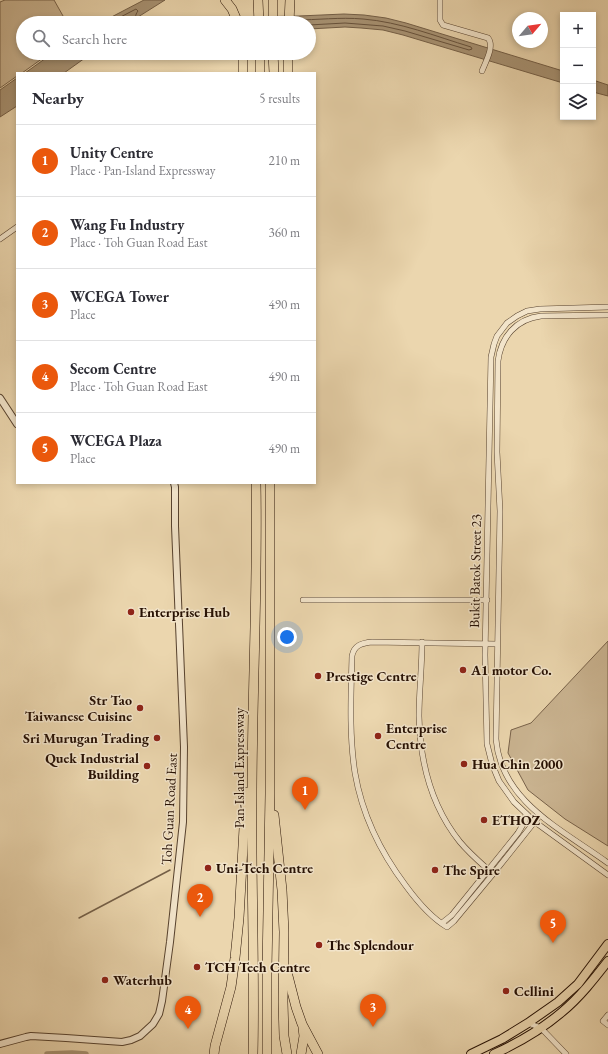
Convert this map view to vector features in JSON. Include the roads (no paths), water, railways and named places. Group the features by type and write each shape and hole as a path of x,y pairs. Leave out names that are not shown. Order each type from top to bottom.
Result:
{"highway":[{"path":"225,0 235,16"},
{"path":"258,0 258,16"},
{"path":"273,0 273,16"},
{"path":"289,16 290,0"},
{"path":"243,60 243,72"},
{"path":"260,60 260,72"},
{"path":"273,60 274,72"},
{"path":"288,60 288,72"},
{"name":"Pan-Island Expressway","path":"253,1054 252,726 257,551 256,484"},
{"path":"267,1054 270,794 270,484"},
{"path":"214,1054 231,987 237,940 249,744 252,726"},
{"path":"270,794 276,828 282,890 284,1036 287,1054"},
{"path":"283,957 302,1024 304,1036 301,1054"},
{"path":"302,1024 318,1054"}],"main road":[{"path":"471,1054 502,1039 558,1002 574,989 608,944"},
{"path":"494,1054 541,1028 562,1012 588,986 608,961"}],"street":[{"path":"440,0 440,18 444,25 488,38 490,41 490,48 482,71"},
{"path":"0,239 16,228"},
{"name":"Bukit Batok Street 23","path":"608,308 531,310 517,316 507,323 497,336 494,344 490,361 485,670 488,744 490,757 499,781 514,802 535,822 608,874"},
{"name":"Bukit Batok Street 23","path":"608,315 541,316 532,318 513,329 505,338 500,348 498,361 497,452 500,511 496,739 497,751 503,768 514,788 540,815 608,863"},
{"path":"0,398 16,422"},
{"name":"Toh Guan Road East","path":"0,1044 26,1037 122,1042 140,1036 153,1024 159,1014 170,947 183,822 184,747 174,484"},
{"path":"303,600 487,600"},
{"path":"497,644 368,642 360,644 354,649 352,656 353,751 355,773 361,797 382,851 412,894 428,912 442,924 491,872 540,815"},
{"path":"422,642 419,714 426,772 436,802 448,826 474,857 491,872"},
{"path":"491,872 518,833 526,814"},
{"path":"608,1015 603,1021 608,1025"},
{"path":"528,1023 541,1028 566,1054"}],"water":[{"path":"144,0 165,0 140,16 113,16"},
{"path":"344,14 364,15 406,23 560,70 560,82 403,35 383,30 345,27 316,29 316,16 299,16"},
{"path":"43,60 82,60 65,72 26,72"},
{"path":"16,79 16,107 0,117 0,90"},
{"path":"596,81 608,85 608,96 596,93"}],"waterway":[{"path":"79,918 170,870"},
{"path":"47,1054 86,1054"}],"place":[{"name":"Enterprise Hub","path":"131,612"},
{"name":"A1 motor Co.","path":"463,670"},
{"name":"Prestige Centre","path":"318,676"},
{"name":"Str Tao Taiwanese Cuisine","path":"140,708"},
{"name":"Enterprise Centre","path":"378,736"},
{"name":"Sri Murugan Trading","path":"157,738"},
{"name":"Hua Chin 2000","path":"464,764"},
{"name":"Quek Industrial Building","path":"147,766"},
{"name":"Unity Centre","path":"305,810"},
{"name":"ETHOZ","path":"484,820"},
{"name":"Uni-Tech Centre","path":"208,868"},
{"name":"The Spire","path":"435,870"},
{"name":"Wang Fu Industry","path":"200,917"},
{"name":"WCEGA Plaza","path":"553,943"},
{"name":"The Splendour","path":"319,945"},
{"name":"TCH Tech Centre","path":"197,967"},
{"name":"Waterhub","path":"105,980"},
{"name":"Cellini","path":"506,991"},
{"name":"WCEGA Tower","path":"373,1027"},
{"name":"Secom Centre","path":"188,1029"}]}
